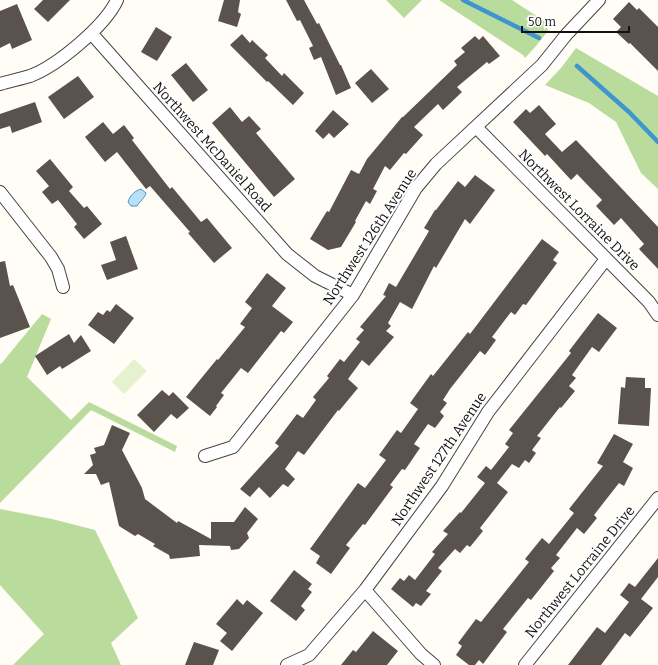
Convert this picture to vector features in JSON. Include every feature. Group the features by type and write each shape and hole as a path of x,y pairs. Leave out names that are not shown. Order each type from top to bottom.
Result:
{"street":[{"path":"0,84 31,75 58,60 92,34 113,9 117,0"},
{"name":"Northwest 126th Avenue","path":"205,456 233,447 353,295 416,188 436,164 542,65 566,35 599,0"},
{"name":"Northwest McDaniel Road","path":"92,34 287,254 315,276 353,295"},
{"name":"Northwest Lorraine Drive","path":"476,127 649,302 658,315"},
{"path":"0,192 52,257 58,269 63,287"},
{"name":"Northwest 127th Avenue","path":"287,665 309,655 365,590 442,486 488,412 606,259"},
{"name":"Northwest Lorraine Drive","path":"525,665 658,498"},
{"path":"365,590 421,654 434,665"}],"green space":[{"path":"386,0 422,0 404,18"},
{"path":"439,0 512,0 552,26 525,58 523,55"},
{"path":"576,48 658,96 658,189 641,173 616,122 589,103 545,85 561,68"},
{"path":"42,314 51,319 27,377 71,420 89,402 177,446 175,452 91,410 0,503 0,363 1,364"},
{"path":"134,359 147,371 124,394 112,382"},
{"path":"0,509 52,519 95,530 138,618 111,643 121,665 13,665 44,634 0,585"}],"water":[{"path":"141,189 146,193 144,197 137,206 131,206 128,202 131,195"}],"building":[{"path":"43,0 70,0 48,22 34,9"},
{"path":"224,0 240,0 238,12 241,14 237,27 218,21"},
{"path":"286,0 304,0 317,24 319,23 351,88 336,95 321,57 314,60 309,48 313,46 300,20 297,21"},
{"path":"629,2 637,10 639,8 658,27 658,71 630,43 629,44 616,32 621,27 613,19"},
{"path":"17,4 32,40 12,49 10,43 0,48 0,11"},
{"path":"156,27 172,37 157,61 141,52"},
{"path":"242,34 250,43 252,40 268,55 265,58 282,76 284,73 304,93 293,105 268,81 267,82 230,45"},
{"path":"475,36 479,40 483,36 500,56 489,64 487,62 457,87 462,92 443,110 438,104 414,127 423,135 406,154 404,153 390,170 385,166 373,189 377,191 370,204 366,201 355,221 356,222 341,247 328,250 310,239 327,211 329,212 351,170 359,174 367,159 402,117 457,65 454,61 465,52 461,48"},
{"path":"186,63 208,90 193,102 171,75"},
{"path":"371,69 389,89 372,103 355,83"},
{"path":"78,76 94,97 64,119 48,97"},
{"path":"35,102 42,122 12,133 10,126 0,129 0,114"},
{"path":"539,105 556,124 545,134 562,152 576,140 658,227 658,269 639,249 644,244 621,218 614,225 596,206 602,200 577,174 571,180 547,154 545,156 513,122 526,109 530,113"},
{"path":"230,107 242,122 249,116 261,129 256,133 295,179 274,197 212,123"},
{"path":"333,110 349,124 334,138 329,133 323,139 315,131"},
{"path":"103,122 113,134 124,125 134,138 132,140 170,189 172,187 201,222 207,218 232,248 214,263 188,233 190,232 150,186 146,189 117,152 105,162 85,137"},
{"path":"50,159 73,187 69,191 84,208 87,206 102,224 84,239 74,227 77,224 58,200 52,204 42,192 49,186 36,171"},
{"path":"475,175 495,190 470,224 465,219 436,268 434,266 412,309 400,302 388,323 391,326 386,331 394,337 369,366 362,360 348,379 358,388 339,411 338,410 304,455 298,451 285,469 295,479 288,487 283,484 270,498 259,487 250,497 240,489 279,446 275,443 297,414 303,418 316,400 313,397 329,378 327,376 340,359 344,362 360,342 356,339 364,330 360,327 386,296 383,295 389,283 396,287 429,231 424,228 435,210 458,181 465,187"},
{"path":"126,236 138,269 107,280 101,265 116,260 110,242"},
{"path":"542,239 559,252 553,260 557,263 526,305 523,304 515,315 511,312 492,337 496,340 485,355 480,351 450,389 443,400 447,403 440,412 444,416 435,428 428,424 414,444 420,448 405,470 402,469 390,485 393,487 365,525 363,524 346,545 350,548 331,574 316,563 320,556 310,549 358,483 365,488 386,460 379,455 397,430 401,433 418,409 410,403 431,374 433,376 468,332 470,334"},
{"path":"5,261 10,286 13,285 30,327 0,338 0,262"},
{"path":"267,273 286,288 272,306 293,322 284,333 281,331 248,373 241,368 221,393 224,395 210,416 186,397 245,327 240,324 252,308 245,302"},
{"path":"116,304 134,318 114,344 88,325 98,312 103,315 107,310 110,312"},
{"path":"598,313 617,328 599,352 592,347 572,375 576,378 569,386 575,391 537,436 541,438 532,450 536,453 529,463 525,460 519,468 512,464 497,483 508,492 480,528 483,531 470,547 467,545 460,553 455,549 438,568 442,571 426,591 431,594 421,606 416,603 413,607 391,589 400,578 404,581 409,575 415,580 435,554 432,552 448,534 443,531 460,512 461,513 485,483 477,477 486,466 491,470 509,447 505,444 513,433 509,430 571,353 569,351"},
{"path":"69,334 74,343 81,335 91,351 62,369 60,366 47,375 35,356"},
{"path":"626,377 645,378 645,388 651,388 649,426 618,424 621,387 625,388"},
{"path":"162,390 169,396 173,392 189,408 177,419 171,414 154,432 137,415"},
{"path":"112,425 130,433 122,450 142,488 145,499 177,523 178,521 211,539 211,522 234,522 245,507 258,519 247,533 249,538 239,549 231,550 230,546 199,545 200,556 170,559 169,555 153,546 155,544 138,534 135,536 119,526 109,482 101,485 96,474 84,474 93,465 90,455 96,453 94,448 104,445"},
{"path":"614,434 633,444 623,462 633,468 624,486 619,483 594,515 597,518 584,534 577,528 556,555 560,558 551,568 554,571 531,600 528,598 503,629 507,632 483,664 479,660 475,665 469,665 456,655 462,646 458,643 476,619 481,622 529,562 525,559 542,538 549,544 574,513 569,509 603,466 597,463"},
{"path":"658,558 658,577 641,599 653,608 630,637 625,633 601,665 568,665 597,627 605,633 629,602 620,595 629,583 635,587"},
{"path":"294,570 312,584 308,589 312,592 301,606 305,610 296,621 270,601"},
{"path":"237,599 243,605 247,600 263,613 232,651 220,641 227,633 216,624"},
{"path":"373,631 398,651 387,665 341,665 353,650 356,652"},
{"path":"194,642 219,650 213,665 185,665"}],"waterway":[{"path":"463,0 539,38"},
{"path":"577,66 629,112 658,142"}]}
